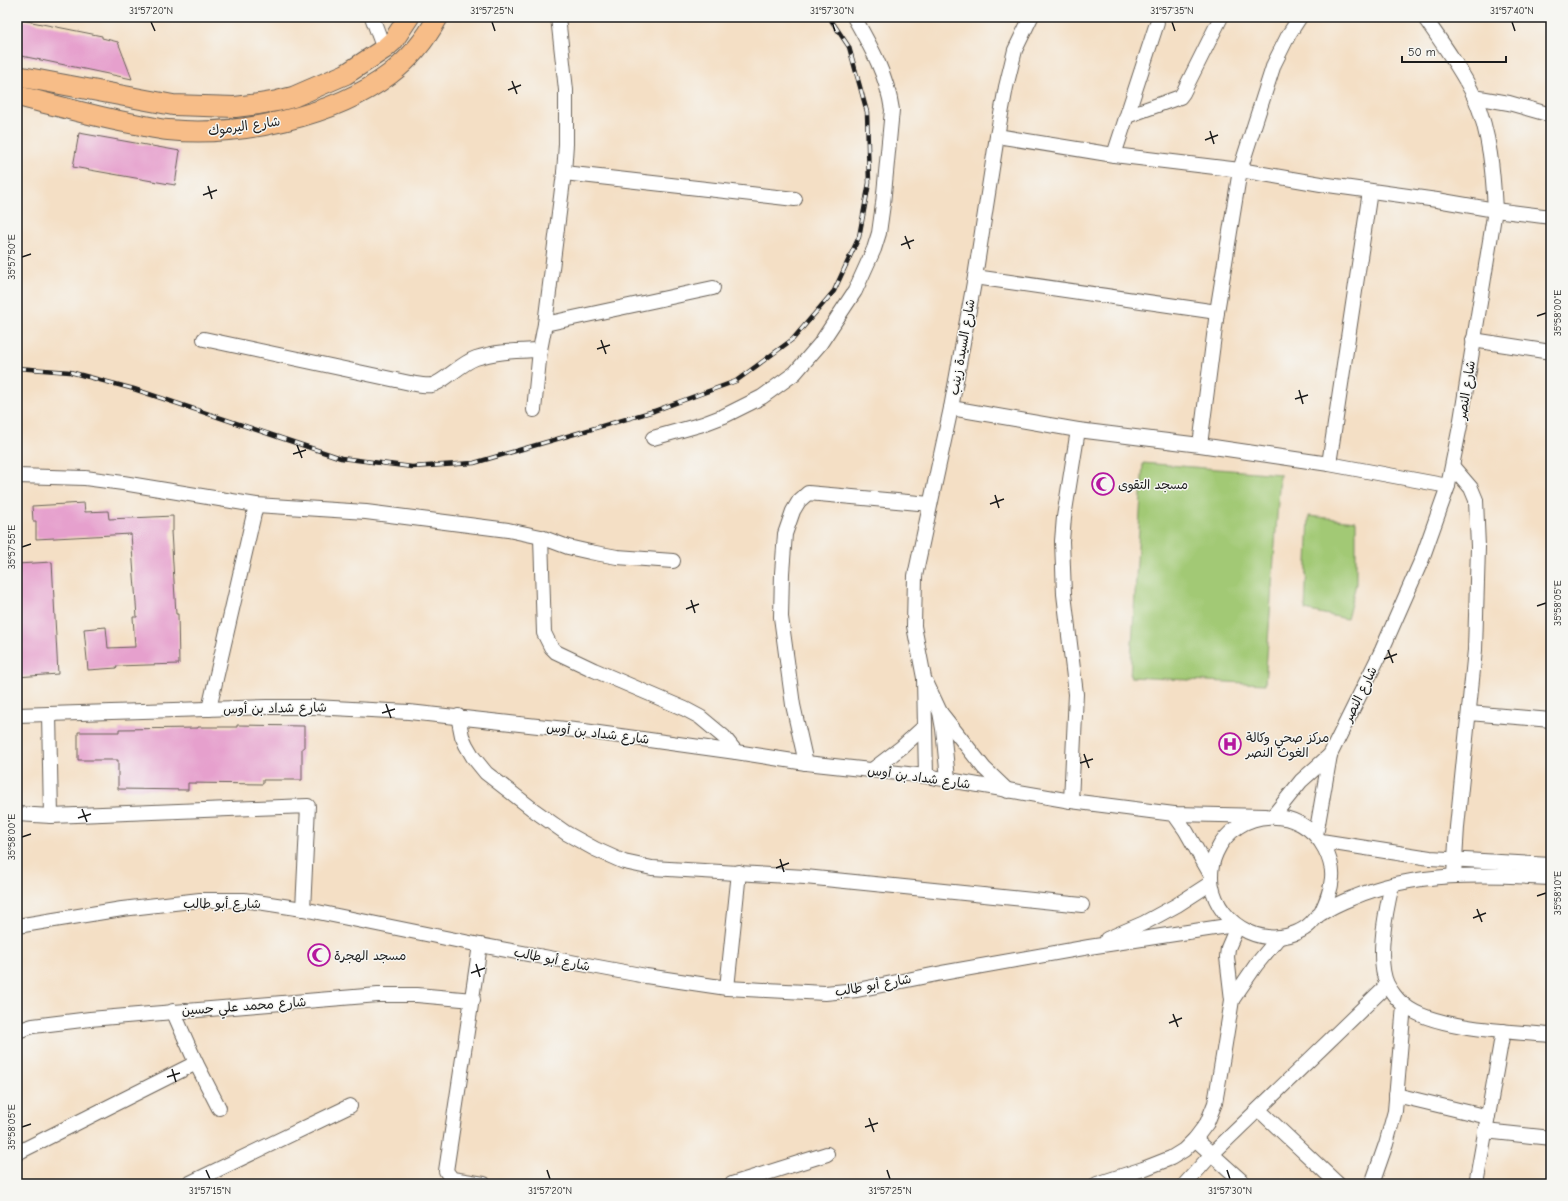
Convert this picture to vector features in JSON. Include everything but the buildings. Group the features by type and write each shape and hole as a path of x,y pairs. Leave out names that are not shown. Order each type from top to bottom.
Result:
{"highway":[{"name":"شارع اليرموك","path":"17,96 70,108 95,116 166,130 208,132 247,128 301,116 349,98 372,86 390,74 419,46 438,17"},
{"name":"شارع اليرموك","path":"17,76 173,105 235,107 277,102 316,88 346,74 384,50 393,41 404,19"}],"street":[{"path":"372,17 384,50"},
{"path":"534,410 540,350 545,324 564,173 566,90 558,17"},
{"path":"653,438 703,424 724,416 762,397 778,387 795,373 816,349 855,291 867,267 879,233 892,110 890,95 877,57 854,17"},
{"name":"شارع السيدة زينب","path":"926,776 924,678 915,636 913,612 915,576 951,408 975,277 997,136 1015,50 1031,17"},
{"path":"1127,116 1180,96 1183,93 1221,17"},
{"path":"1200,445 1217,312 1240,170 1274,64 1289,34 1300,17"},
{"name":"شارع النصر","path":"1318,838 1330,754 1422,559 1448,486 1460,426 1495,210 1494,179 1491,154 1483,122 1474,97 1427,17"},
{"path":"1114,155 1157,24"},
{"path":"1474,97 1509,103 1551,115"},
{"path":"997,136 1114,155 1240,170 1495,210 1551,217"},
{"path":"564,173 795,199"},
{"path":"1328,464 1370,191"},
{"path":"975,277 1217,312"},
{"path":"545,324 713,288"},
{"path":"204,339 426,385 437,383 466,362 475,358 493,354 540,350"},
{"path":"1473,340 1551,352"},
{"path":"951,408 1078,430 1200,445 1328,464 1448,486"},
{"path":"1071,801 1076,694 1064,594 1062,541 1064,517 1078,430"},
{"path":"1453,467 1471,488 1476,500 1478,547 1475,650 1454,859 1454,875"},
{"path":"17,476 85,478 256,505 366,512 508,530 542,537 568,547 617,557 673,562"},
{"path":"806,763 793,705 781,617 785,534 793,511 799,501 808,493 930,504"},
{"path":"209,709 256,505"},
{"path":"542,537 544,632 551,647 556,652 594,670 685,709 700,717 724,737 736,752"},
{"name":"شارع السيدة زينب","path":"924,678 940,712 948,779"},
{"name":"شارع شداد بن أوس","path":"17,715 314,706 377,709 458,716 584,731 806,763 926,776 1071,801 1174,814 1269,816"},
{"path":"940,712 984,768 1009,791"},
{"path":"1469,713 1551,720"},
{"path":"49,714 51,816"},
{"path":"458,716 462,736 466,745 473,757 486,773 534,811 566,832 595,849 624,862 638,866 675,869 805,876 1082,905"},
{"path":"872,770 902,747 925,726"},
{"name":"شارع النصر","path":"1269,816 1301,781 1330,754"},
{"path":"17,814 51,816 308,806 303,909"},
{"path":"1174,814 1186,831 1211,879 1219,906 1236,926 1257,936 1279,937 1295,933 1309,925 1321,913 1329,896 1333,877 1329,858 1318,838 1296,821 1269,816 1245,822 1227,835 1216,853 1211,879"},
{"path":"1318,838 1430,858 1551,865"},
{"path":"727,988 739,872"},
{"path":"1321,913 1367,892 1392,885 1454,875 1480,874 1551,878"},
{"name":"شارع أبو طالب","path":"1089,947 1144,923 1177,905 1211,879"},
{"path":"1392,885 1385,916 1382,958 1387,985 1404,1005 1421,1016 1444,1023 1503,1031 1551,1035"},
{"path":"1367,892 1370,892 1377,899 1385,916"},
{"name":"شارع أبو طالب","path":"17,926 122,909 200,900 244,900 303,909 480,945 646,976 727,988 787,992 843,992 1089,947 1236,926"},
{"path":"1097,1184 1171,1158 1184,1150 1195,1139 1206,1123 1215,1103 1232,1000 1227,957 1228,948 1236,926"},
{"path":"1232,1000 1256,964 1279,937"},
{"path":"480,945 473,1000 446,1171 452,1179 484,1184"},
{"path":"1185,1184 1212,1154 1387,985"},
{"name":"شارع محمد علي حسين","path":"17,1031 33,1026 173,1011 378,995 417,995 473,1000"},
{"path":"1372,1184 1391,1128 1396,1095 1404,1005"},
{"path":"173,1011 196,1063 219,1108"},
{"path":"1476,1184 1503,1031"},
{"path":"17,1153 196,1063"},
{"path":"1396,1095 1488,1118"},
{"path":"188,1184 350,1106"},
{"path":"1259,1110 1338,1184"},
{"path":"1485,1132 1551,1138"},
{"path":"1195,1139 1242,1183"},
{"path":"732,1184 828,1154"}],"green space":[{"path":"1143,463 1280,474 1265,684 1130,677"},
{"path":"1309,516 1356,521 1356,584 1347,619 1305,610"}],"railway":[{"path":"17,368 70,372 134,389 341,458 412,467 474,463 654,411 736,381 793,339 834,291 859,237 869,183 867,112 849,47 829,17"}],"place":[{"name":"مسجد التقوى","path":"1103,484"},
{"name":"مركز صحي وكالة الغوث النصر","path":"1230,744"},
{"name":"مسجد الهجرة","path":"319,955"}]}
